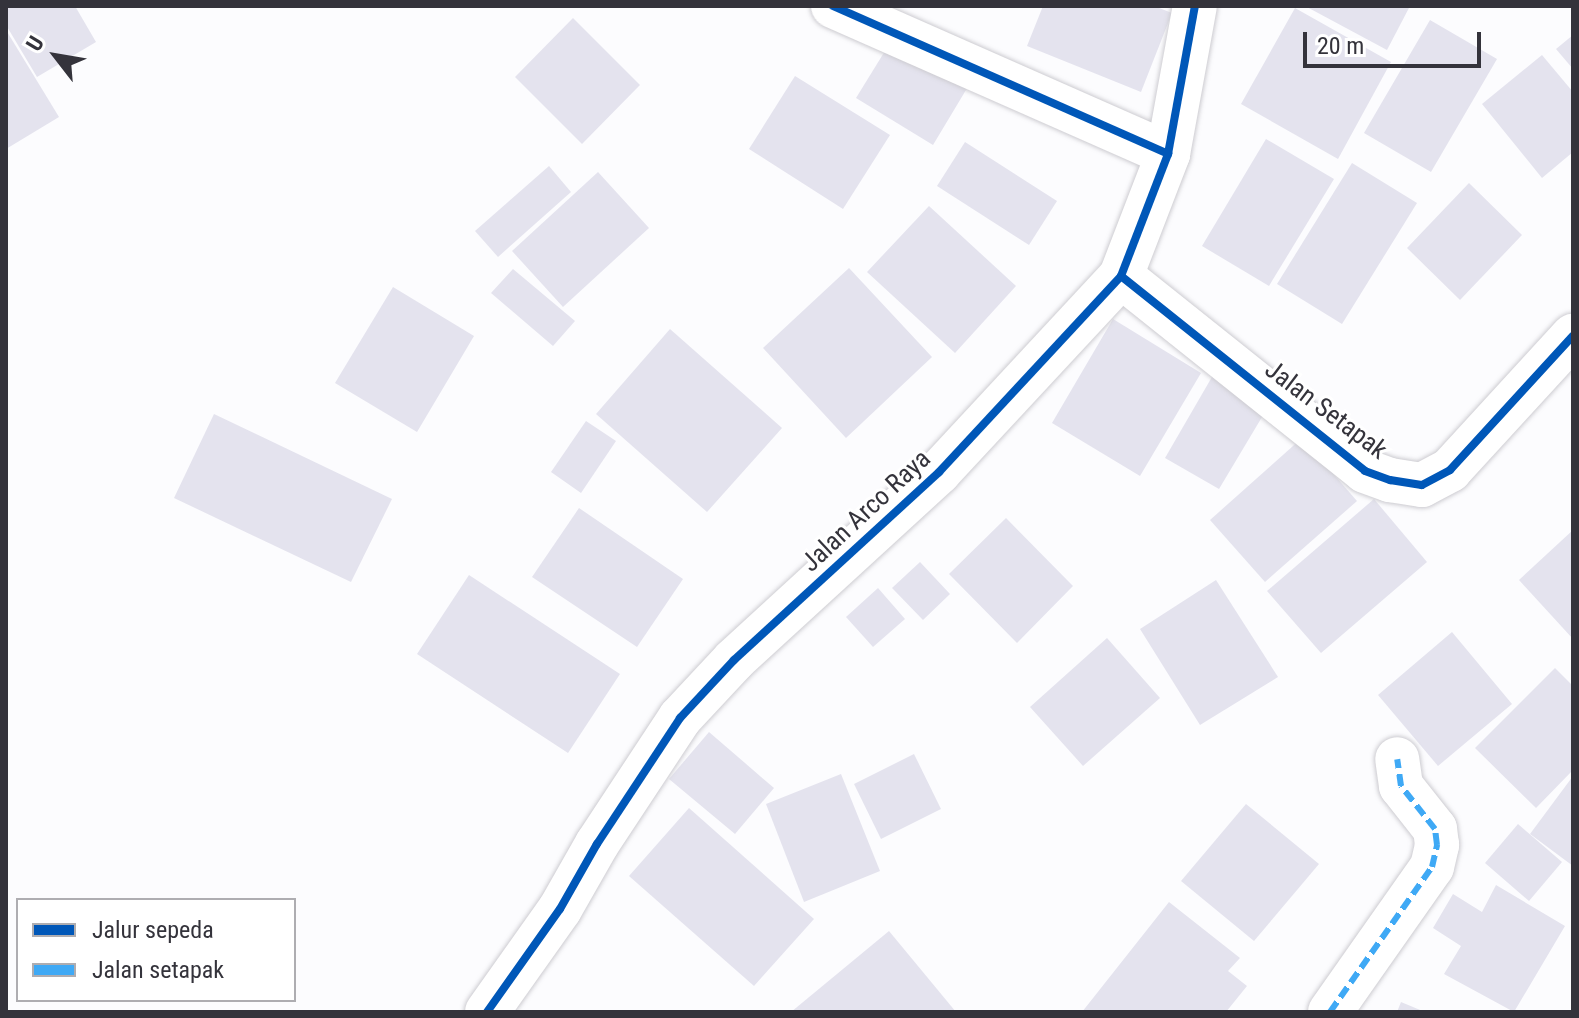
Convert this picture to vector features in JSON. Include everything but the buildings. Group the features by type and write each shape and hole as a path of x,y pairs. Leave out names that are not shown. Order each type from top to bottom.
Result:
{"street":[{"path":"833,6 1168,154"},
{"name":"Jalan Arco Raya","path":"487,1012 560,909 597,844 680,718 734,660 950,461 1121,276 1168,154 1195,6"},
{"name":"Jalan Setapak","path":"1121,276 1365,471 1390,480 1422,485 1450,470 1573,336"},
{"path":"1330,1012 1432,867 1437,845 1435,829 1401,786 1397,759"}],"marked path":[{"path":"1330,1012 1432,867 1437,845 1435,829 1401,786 1397,759"}],"cycle path":[{"path":"833,6 1168,154"},
{"path":"487,1012 560,909 597,844 680,718 734,660 939,472 1121,276 1168,154 1195,6"},
{"path":"1121,276 1365,471 1390,480 1422,485 1450,470 1573,336"}]}
